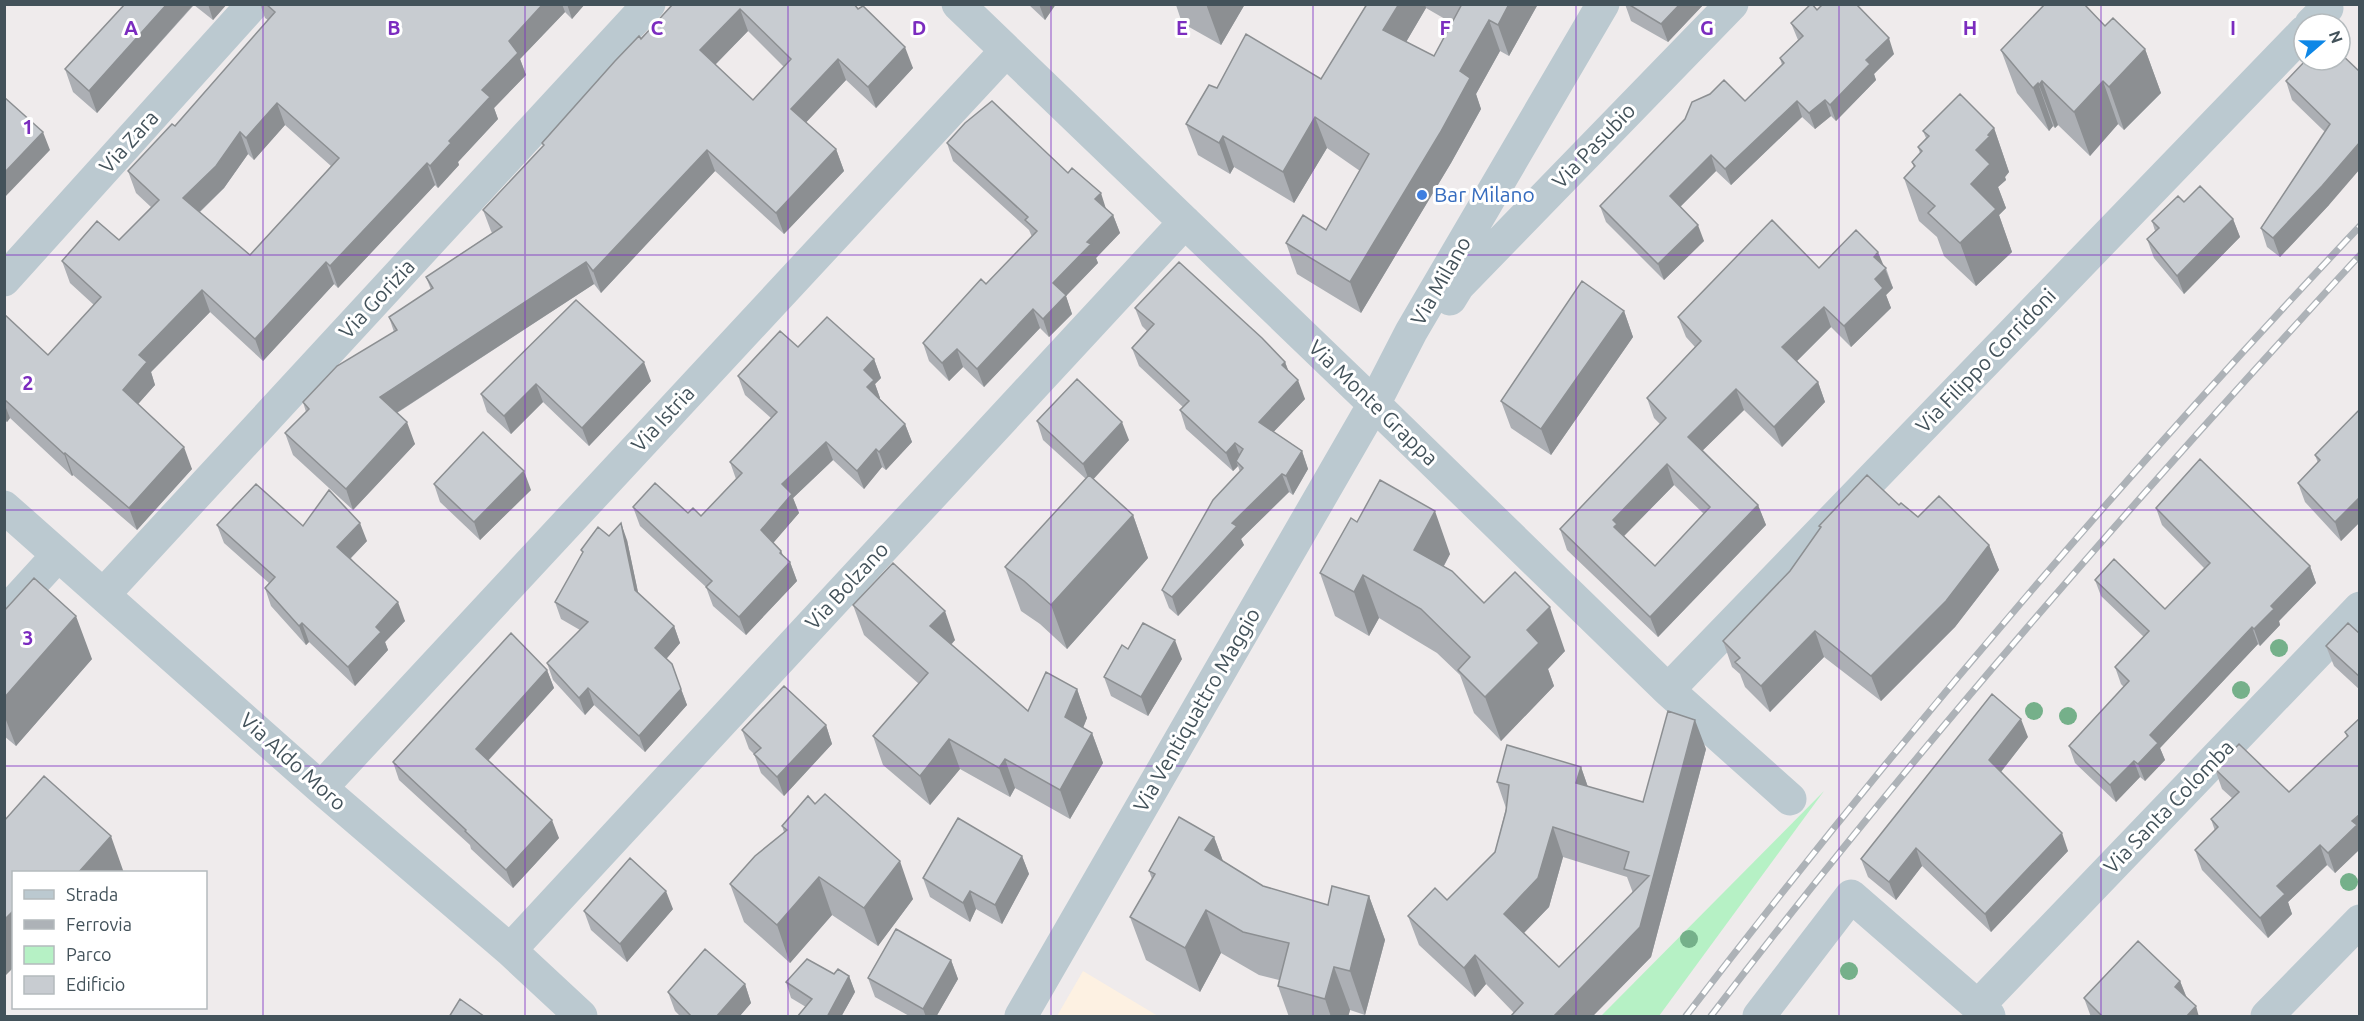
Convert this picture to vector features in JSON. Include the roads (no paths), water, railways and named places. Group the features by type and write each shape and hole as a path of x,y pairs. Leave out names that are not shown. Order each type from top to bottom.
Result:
{"street":[{"name":"Via Zara","path":"4,280 253,4"},
{"name":"Via Gorizia","path":"104,594 649,4"},
{"name":"Via Monte Grappa","path":"958,4 1668,690 1790,799"},
{"name":"Via Milano","path":"1374,404 1411,332 1603,4"},
{"name":"Via Pasubio","path":"1374,404 1394,390 1458,286 1732,4"},
{"name":"Via Filippo Corridoni","path":"1668,690 2292,44"},
{"name":"Via Istria","path":"321,788 1006,51"},
{"name":"Via Bolzano","path":"510,950 1185,222"},
{"name":"Via Ventiquattro Maggio","path":"1021,1017 1374,404"},
{"name":"Via Aldo Moro","path":"4,507 321,788 510,950 581,1017"},
{"path":"4,614 58,555"},
{"name":"Via Santa Colomba","path":"1984,1011 2360,608"},
{"path":"1760,1017 1851,896 1984,1011"},
{"path":"2267,1017 2360,921"}],"railway":[{"path":"1686,1016 1846,812 2012,613 2184,417 2360,226"},
{"path":"1711,1016 1866,820 2027,628 2192,440 2360,255"}],"place":[{"name":"Bar Milano","path":"1422,195"}]}
